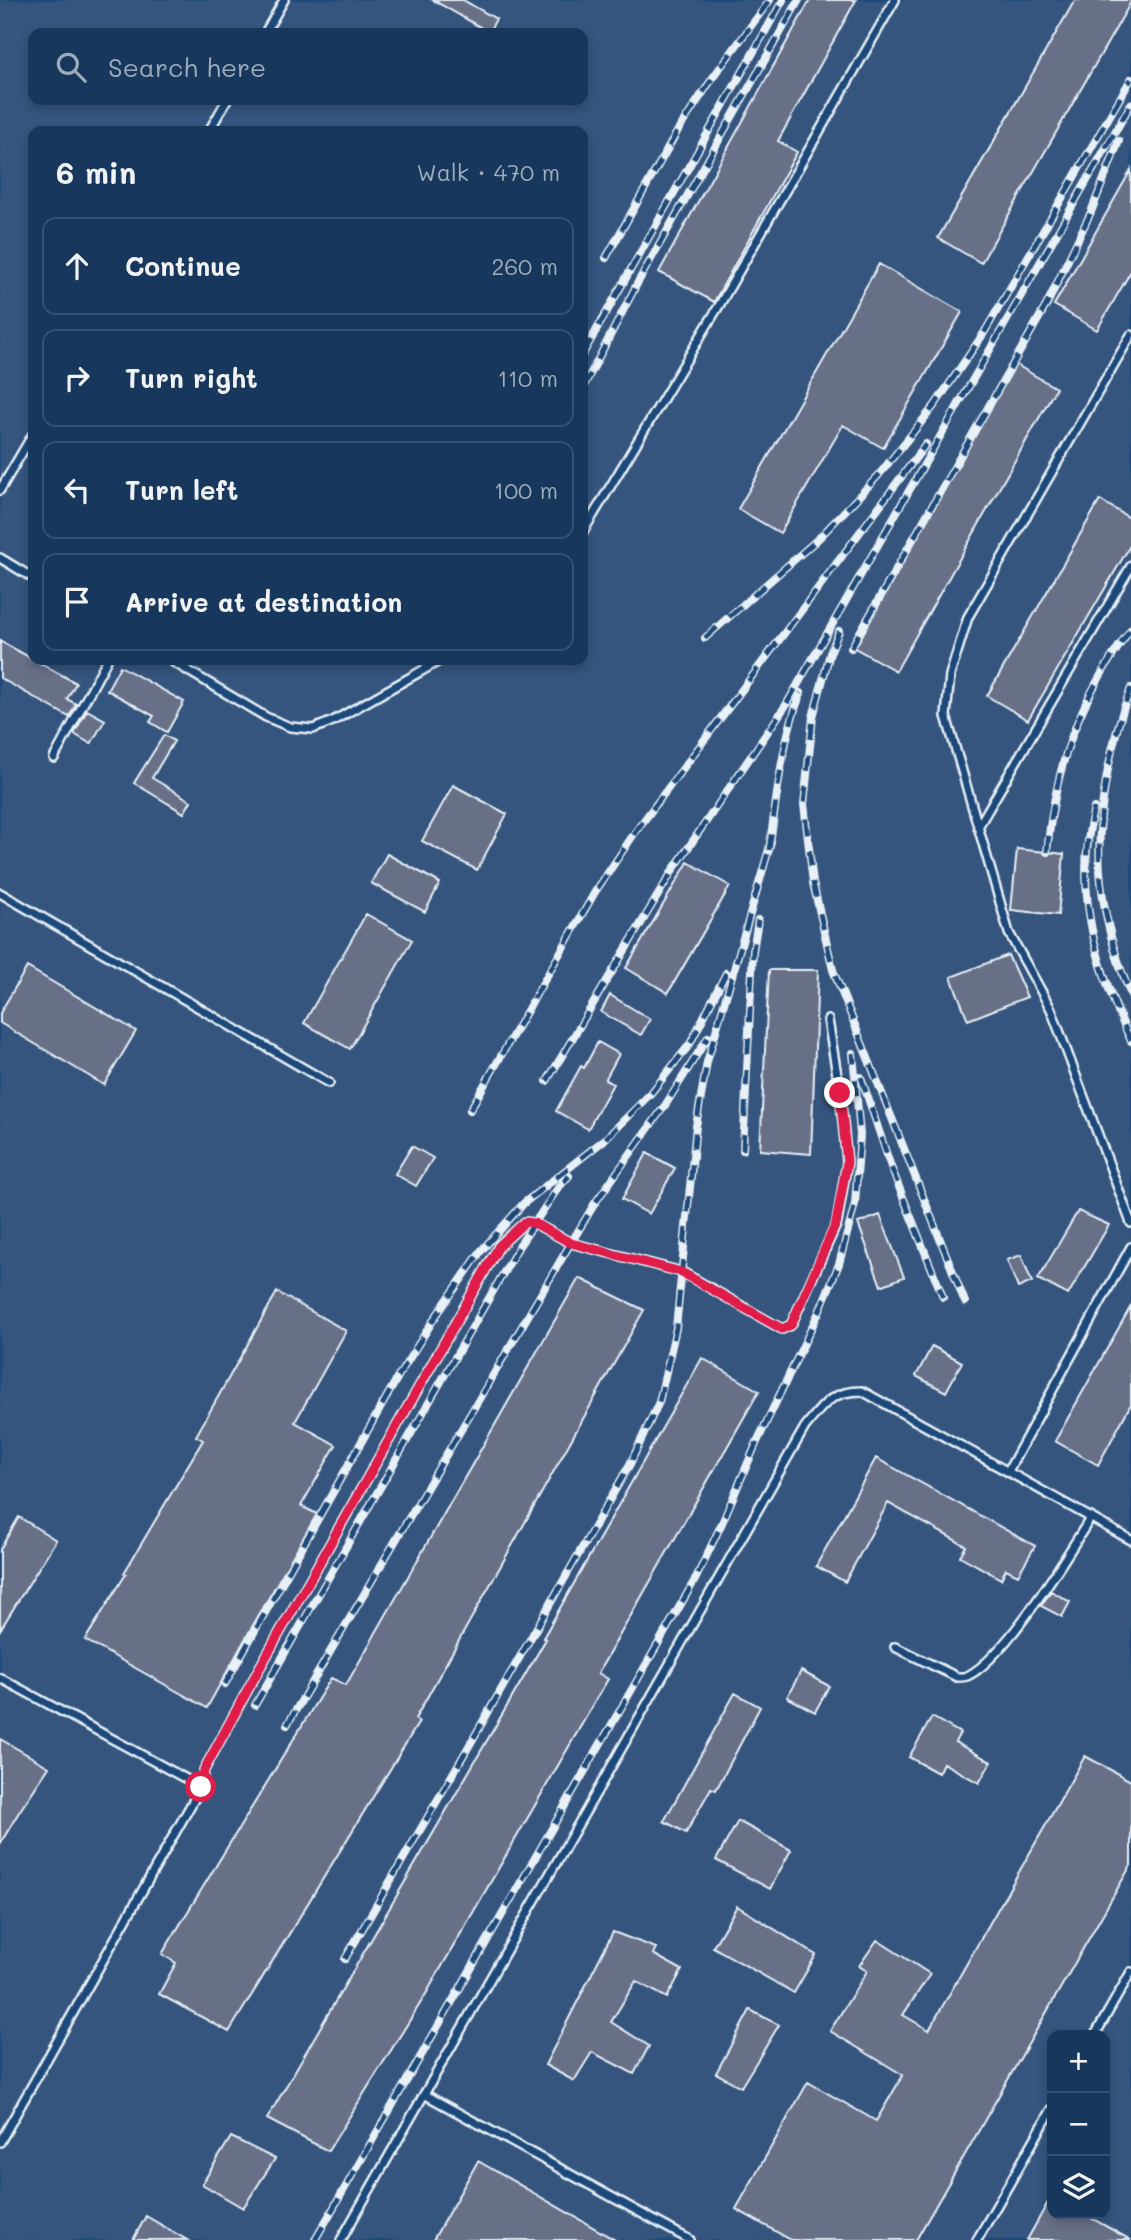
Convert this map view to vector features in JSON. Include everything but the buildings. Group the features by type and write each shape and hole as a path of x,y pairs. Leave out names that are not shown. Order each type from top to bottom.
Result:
{"lane":[{"path":"268,28 284,0"},
{"path":"588,524 720,304 895,0"},
{"path":"212,126 224,105"},
{"path":"1131,335 968,617 950,675 946,716 1009,933 1051,1010 1131,1223"},
{"path":"0,490 28,442"},
{"path":"0,558 28,575"},
{"path":"978,827 1131,566"},
{"path":"54,758 104,665"},
{"path":"178,665 266,718 290,727 313,729 333,721 432,665"},
{"path":"0,893 329,1083"},
{"path":"0,2141 201,1787 204,1770 259,1669 499,1246 525,1222 534,1223 571,1243 681,1272 782,1329 791,1325 836,1223 847,1162 840,1093 828,1020"},
{"path":"1008,1471 1131,1247"},
{"path":"341,2240 805,1427 828,1399 847,1391 862,1391 1131,1540"},
{"path":"895,1647 957,1677 967,1676 1002,1647 1057,1572 1091,1517"},
{"path":"0,1678 201,1787"},
{"path":"1098,2030 1131,1972"},
{"path":"424,2094 690,2240"},
{"path":"977,2240 1047,2118"}],"shaded area":[{"path":"0,0 1131,0 1131,2240 0,2240"}],"railway":[{"path":"606,258 677,132 770,0"},
{"path":"588,345 783,0"},
{"path":"588,378 638,282 799,0"},
{"path":"705,638 819,538 878,476 935,405 984,333 1131,79"},
{"path":"547,1081 673,870 786,705 1131,104"},
{"path":"851,648 1047,304 1091,212 1119,141"},
{"path":"470,1110 595,892 636,831 926,444"},
{"path":"1047,852 1056,789 1072,734 1097,682 1131,629"},
{"path":"839,631 830,653 813,717 804,804 813,883 833,970 965,1302"},
{"path":"1131,688 1110,757 1102,809 1099,859 1108,925 1131,995"},
{"path":"769,850 784,751 801,693"},
{"path":"1094,808 1088,839 1087,899 1098,957 1131,1041"},
{"path":"345,1959 630,1464 659,1402 676,1328 696,1126 707,1062 771,842"},
{"path":"743,1150 753,951 758,920"},
{"path":"225,1684 399,1375 481,1251 524,1203 604,1140 651,1093 690,1044 726,973"},
{"path":"287,1725 595,1203 666,1104 708,1037"},
{"path":"315,2240 696,1578 819,1312 839,1264 855,1204 860,1135 853,1053"},
{"path":"861,1077 891,1167 943,1297"},
{"path":"255,1705 519,1246 569,1176"}],"route":[{"path":"201,1787 204,1770 259,1669 499,1246 525,1222 534,1223 571,1243 681,1272 782,1329 791,1325 836,1223 847,1162 840,1093"}]}
